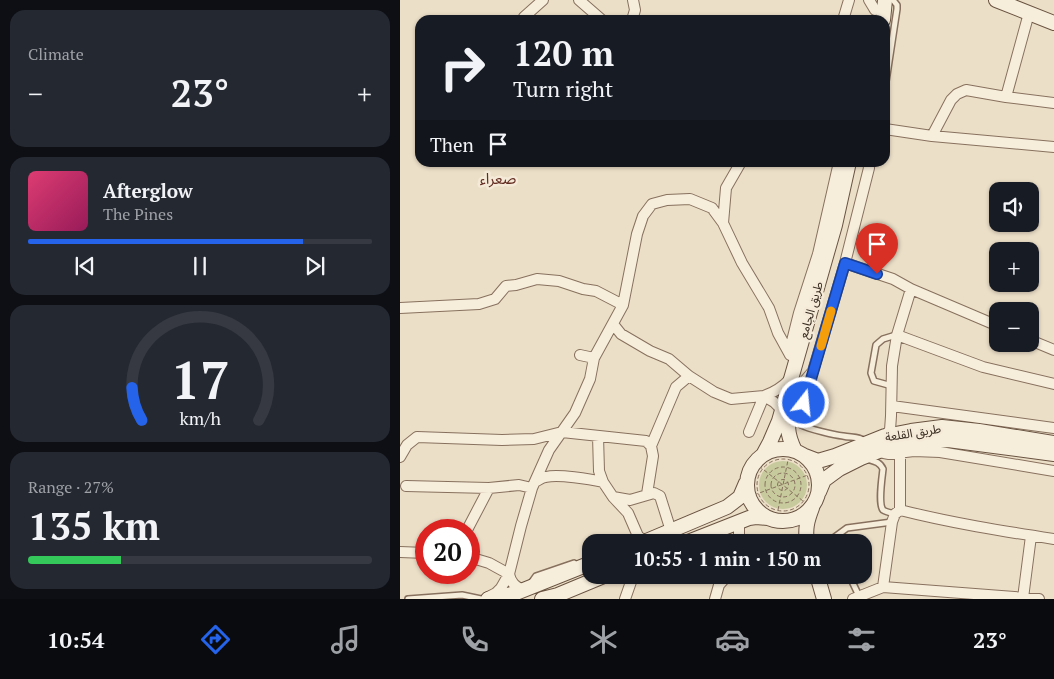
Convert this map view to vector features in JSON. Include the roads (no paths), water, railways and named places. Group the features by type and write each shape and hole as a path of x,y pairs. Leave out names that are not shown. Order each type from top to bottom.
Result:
{"main road":[{"path":"875,10 886,0"},
{"path":"996,0 1054,23"},
{"name":"طريق الجامع","path":"819,492 820,484 812,473 811,462 796,456 790,442 788,422 794,384 792,359 835,225 848,167"},
{"name":"طريق الجامع","path":"746,482 749,471 760,462 770,442 794,384 844,228 857,167"},
{"name":"طريق القلعة","path":"819,492 824,480 861,458 885,436 942,428 979,431 1054,443"},
{"name":"طريق القلعة","path":"760,462 773,450 784,449 796,456 818,461 874,447 934,440 948,440 1054,454"},
{"path":"746,482 753,495 751,504 758,512 787,521 805,514 807,505"},
{"path":"664,534 727,507 740,497 746,482"},
{"path":"807,505 816,501 819,492"},
{"path":"805,534 807,505"},
{"path":"711,534 749,518 774,517 798,534"},
{"path":"486,599 524,590 582,567"},
{"path":"542,599 583,584"},
{"path":"820,584 824,599"}],"street":[{"path":"526,15 542,0"},
{"path":"579,0 596,15"},
{"path":"634,0 634,15"},
{"path":"844,15 849,0"},
{"path":"1006,97 1029,13"},
{"path":"932,136 951,100 957,94 966,90 1054,103"},
{"path":"890,130 932,136 1054,147"},
{"path":"723,223 726,188 738,167"},
{"path":"792,359 799,313 818,254 838,167"},
{"path":"613,324 621,334 650,351 670,359 689,376 714,392 731,399 764,396 794,384 813,371 845,263 869,167"},
{"path":"486,599 501,588 509,574 521,526 544,461 549,450 575,413 590,379 594,358 623,305 637,234 643,216 652,204 667,200 690,198 712,208 723,223 742,263 769,308 778,333 792,359"},
{"path":"845,263 893,279 911,289 989,322"},
{"path":"400,308 479,304 495,299 506,286 537,279 559,281 583,290 596,291 623,305"},
{"path":"885,436 890,430 892,366 897,335 911,289"},
{"path":"605,338 621,334"},
{"path":"897,335 983,367 1054,384"},
{"path":"1039,344 1054,350"},
{"path":"580,355 594,358"},
{"path":"651,446 676,387 689,376"},
{"path":"764,396 782,410"},
{"path":"749,432 764,396"},
{"path":"892,406 1054,428"},
{"path":"575,413 574,424 579,430 592,435"},
{"path":"401,453 417,437 502,440 534,439 562,432 646,441 651,446 653,456 647,494"},
{"path":"592,435 599,471 598,481"},
{"path":"534,439 545,443 549,450"},
{"path":"874,447 889,454 914,451 940,452 1054,472"},
{"path":"883,586 896,516 900,452"},
{"path":"544,461 548,471 554,476"},
{"path":"402,486 489,488 534,485 545,477 554,476 598,481 628,513 637,534"},
{"path":"473,519 489,488"},
{"path":"613,497 630,500 654,493 660,496 671,531"},
{"path":"628,513 630,500"},
{"path":"896,516 925,517 1054,539"},
{"path":"739,522 739,534"},
{"path":"1023,598 1031,536"},
{"path":"400,552 415,553"},
{"path":"480,560 509,574 513,584 524,590"},
{"path":"626,599 628,584"},
{"path":"715,599 719,584"},
{"path":"858,598 883,586 1038,599"}],"lane":[{"path":"890,55 897,9 897,5 893,0"},
{"path":"892,386 874,381 871,373 876,345 883,339 897,335"},
{"path":"813,371 800,424 844,437 853,436 861,438 874,447"},
{"path":"861,458 881,465 883,470 880,503 883,509 896,516"},
{"path":"840,534 847,528 896,516"},
{"path":"853,584 858,598"},
{"path":"408,599 462,595 481,599"}],"district":[{"name":"صعراء","path":"498,179"}]}
